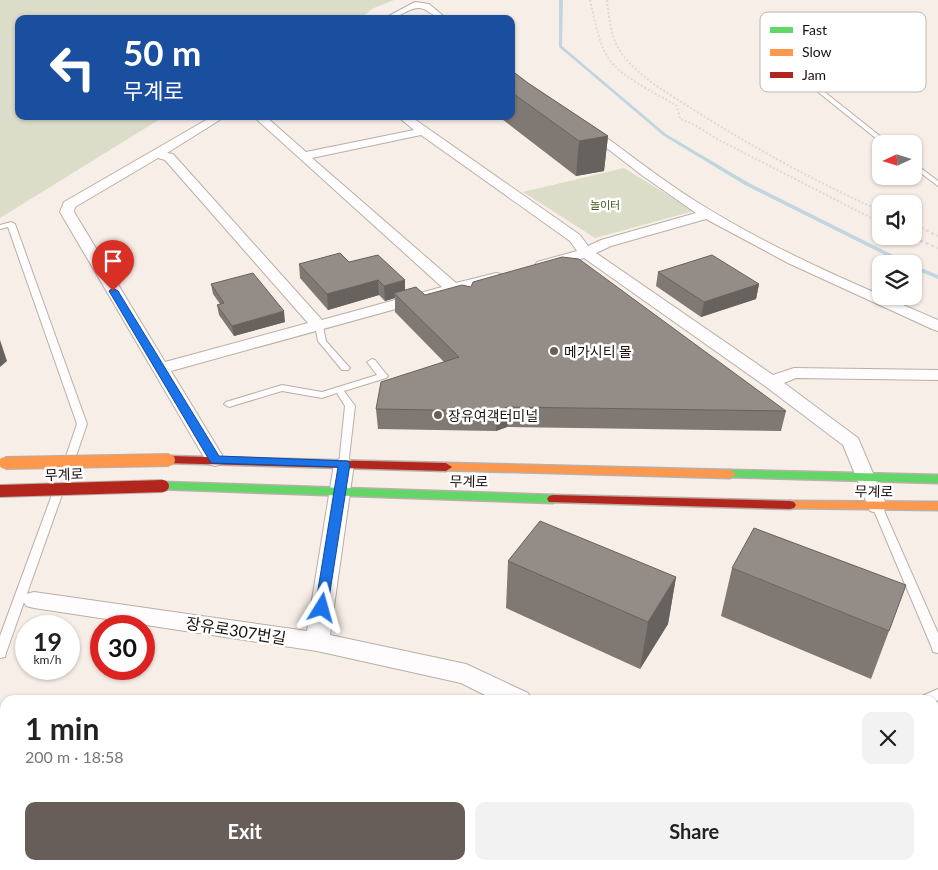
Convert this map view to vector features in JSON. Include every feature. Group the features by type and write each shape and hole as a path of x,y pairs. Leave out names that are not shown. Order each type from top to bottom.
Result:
{"main road":[{"name":"무계로","path":"2,463 215,460 938,479"},
{"name":"무계로","path":"0,491 163,486 877,506 938,506"}],"street":[{"path":"395,15 414,5 426,6 438,15"},
{"path":"214,120 69,205 67,212 215,460"},
{"path":"263,120 457,292"},
{"path":"408,120 575,238 586,252 771,382 851,442 877,506"},
{"path":"581,123 666,187 707,214 775,252 938,326"},
{"path":"304,156 423,131"},
{"path":"156,154 169,157 319,326"},
{"path":"529,268 586,252 606,242 707,214"},
{"path":"160,369 319,326 457,292 510,273"},
{"path":"771,382 794,373 938,375"},
{"path":"316,642 344,464"},
{"name":"장유로307번길","path":"34,600 316,642 466,674 509,695"}],"lane":[{"path":"821,92 876,135"},
{"path":"922,171 938,184"},
{"path":"0,227 10,224 82,424 0,653"},
{"path":"319,326 322,341 345,368"},
{"path":"228,404 282,388 322,395 383,376 372,362"},
{"path":"339,390 350,406 344,464"},
{"path":"877,506 938,648"}],"path":[{"path":"71,15 94,0"},
{"path":"590,0 600,40 611,62 630,80 650,89 677,106 680,119 693,124 718,140 732,145 776,170 872,218"},
{"path":"607,0 609,21 622,54 652,83 712,122 783,164 872,207"},
{"path":"0,41 15,39"},
{"path":"0,55 15,53"},
{"path":"0,120 15,110"},
{"path":"922,229 938,236"},
{"path":"922,241 938,248"}],"green space":[{"path":"0,0 394,0 374,8 364,15 15,15 15,120 159,120 0,218"},
{"name":"놀이터","path":"624,168 694,211 595,238 523,192"}],"building":[{"path":"515,73 608,136 579,141 515,95"},
{"path":"340,253 349,262 378,255 405,280 384,286 378,280 327,294 299,264"},
{"path":"712,255 759,284 704,302 658,272"},
{"name":"메가시티 몰","path":"562,257 579,259 786,411 508,407 496,411 376,409 381,382 459,357 394,293 416,287 425,295 462,285 471,287 473,282"},
{"path":"253,273 284,311 232,326 217,305 224,303 211,284"},
{"path":"540,521 676,577 648,622 508,561"},
{"path":"754,528 906,585 889,631 732,568"}],"waterway":[{"path":"561,0 560,46 665,135 747,184 890,255"},
{"path":"922,270 938,277"}],"traffic: fast":[{"path":"730,474 938,479"},
{"path":"163,486 553,499"}],"traffic: slow":[{"path":"5,463 169,460"},
{"path":"446,467 730,474"},
{"path":"790,505 938,506"}],"traffic: jam":[{"path":"169,460 446,467"},
{"path":"0,491 163,486"},
{"path":"553,499 790,505"}],"place":[{"name":"메가시티 몰","path":"554,351"},
{"name":"장유여객터미널","path":"438,415"}],"route":[{"path":"113,291 215,460 344,464 322,608"}]}
